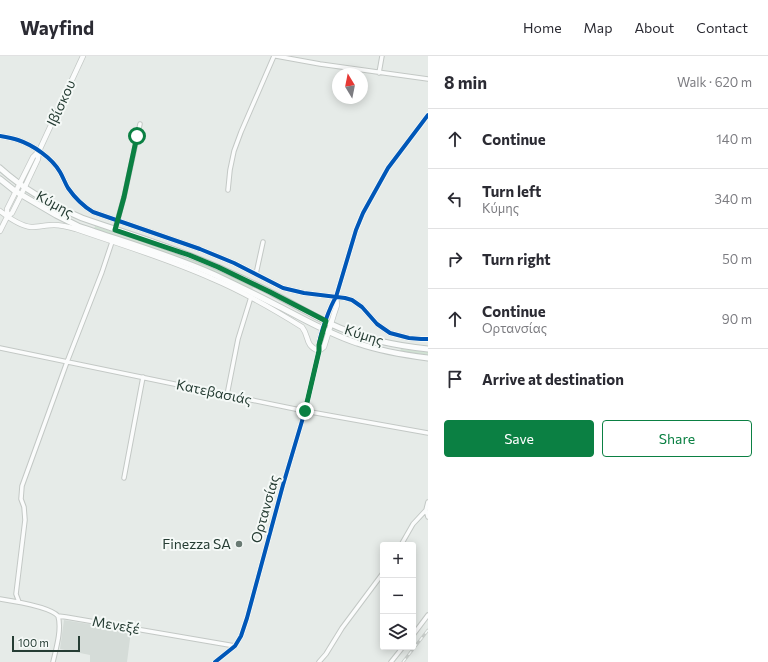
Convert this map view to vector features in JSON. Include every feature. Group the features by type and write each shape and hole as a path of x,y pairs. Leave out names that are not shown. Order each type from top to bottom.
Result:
{"main road":[{"name":"Κύμης","path":"0,168 20,184 72,214 183,253 218,267 339,328 402,346 428,349"},
{"name":"Κύμης","path":"0,179 21,195 78,226 156,252 214,274 329,332 379,350 428,358"}],"street":[{"name":"Ιβίσκου","path":"0,231 7,217 12,213 25,187 38,159 39,151 83,56"},
{"path":"228,190 234,151 264,78 275,56 379,73 428,79"},
{"path":"379,73 382,56"},
{"path":"319,351 323,329 336,297 356,230 363,213 388,168 428,115"},
{"path":"115,230 140,124"},
{"path":"0,136 19,140 39,151 60,172 69,189 81,203 93,212 200,249 288,289 304,293 345,298 357,303 377,324 390,332 409,338 428,339"},
{"name":"Ιβίσκου","path":"7,217 7,209 33,157 39,151"},
{"path":"0,212 26,226 36,227 55,225 76,229 153,255 213,278 269,306 302,327 309,344 314,349 319,351"},
{"path":"19,602 16,594 25,520 24,507 21,499 22,486 112,242"},
{"path":"256,274 263,242"},
{"path":"227,395 238,339 251,297"},
{"path":"319,351 324,347 329,332 337,305 336,297"},
{"name":"Κατεβασιάς","path":"0,348 305,411 428,433"},
{"name":"Ορτανσίας","path":"215,662 235,646 241,636 305,411 319,351"},
{"path":"124,478 143,377"},
{"path":"403,542 413,524 426,510 428,502"},
{"path":"426,510 428,517"},
{"path":"319,662 380,577"},
{"name":"Μενεξέ","path":"0,599 19,602 54,612 58,616 235,646"},
{"path":"416,631 428,615"},
{"path":"53,662 60,622 58,616"},
{"path":"391,662 401,650"}],"shaded area":[{"path":"64,620 131,631 127,662 90,662 90,655 60,649"}],"green space":[{"path":"95,226 188,257 254,287 252,289 187,260 94,229"},
{"path":"401,349 428,352 428,355 400,351"}],"railway":[{"path":"403,662 428,630"}],"cycle path":[{"path":"215,662 235,646 241,636 247,618 283,485 305,411 319,351 321,334 328,313 336,297 356,230 363,213 388,168 428,115"},
{"path":"0,136 24,142 47,157 57,167 73,195 93,212 200,249 234,263 283,288 304,293 352,300 362,307 377,324 390,333 409,338 428,339"}],"place":[{"name":"Finezza SA","path":"239,544"}],"route":[{"path":"137,136 132,165 115,230 159,244 218,267 326,321 319,345 319,351 305,411"}]}
